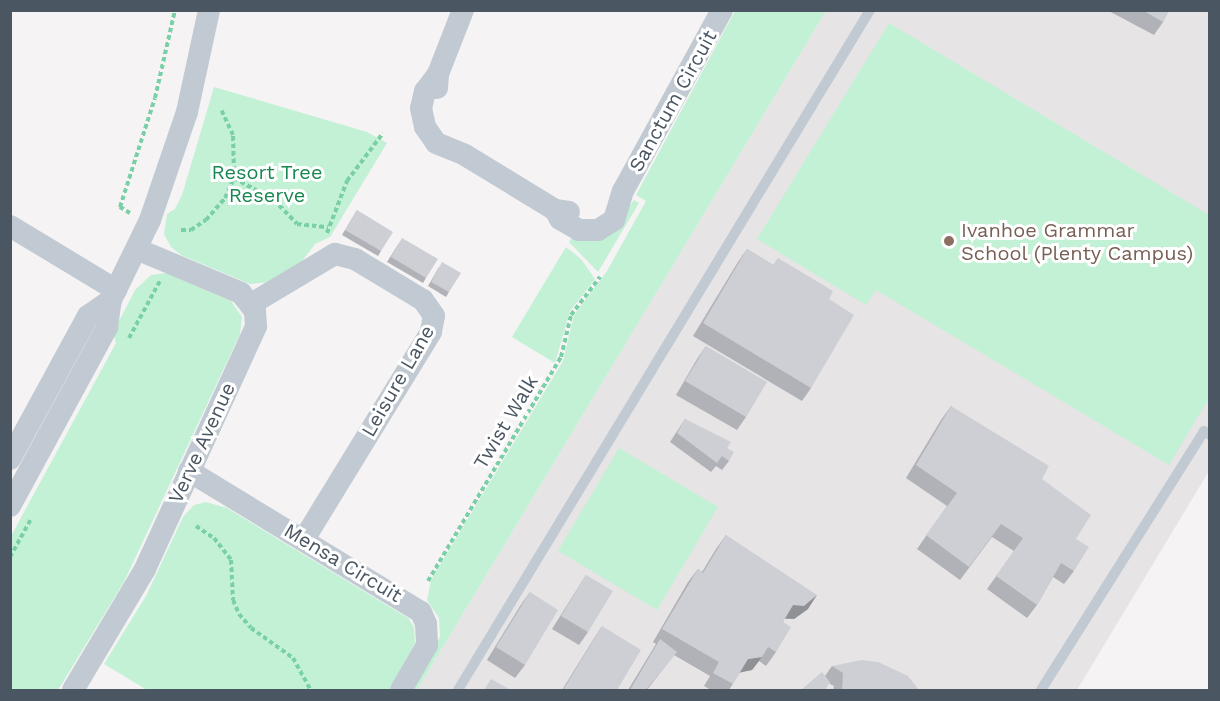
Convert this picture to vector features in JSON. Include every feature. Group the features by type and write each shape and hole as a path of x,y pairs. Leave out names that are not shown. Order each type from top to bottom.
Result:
{"street":[{"path":"10,506 82,350 94,309 116,290 137,249 177,146 209,10"},
{"name":"Sanctum Circuit","path":"463,10 438,74 425,91 422,118 436,143 465,155 555,210 569,226 598,230 614,220 624,191 722,10"},
{"path":"10,226 73,264 88,265 116,290"},
{"path":"137,249 232,288 251,304 293,282 324,258"},
{"name":"Leisure Lane","path":"304,539 434,324 425,302 372,268 345,255 324,258"},
{"name":"Verve Avenue","path":"73,690 136,586 254,334 256,319 251,304"},
{"path":"10,459 82,350"},
{"name":"Mensa Circuit","path":"189,471 421,612 426,624 427,645 401,690"}],"lane":[{"path":"458,690 870,10"},
{"path":"1041,690 1204,431 1209,435"}],"path":[{"path":"120,207 155,98 175,10"},
{"path":"181,230 192,230 206,220 225,198 234,178 233,135 221,109"},
{"path":"324,258 328,227 347,181 383,133"},
{"path":"234,178 274,200 297,224 328,227"},
{"name":"Twist Walk","path":"428,580 561,357 571,315 600,277"},
{"path":"196,526 214,538 231,560 233,600 239,614 251,628 292,658 311,690"}],"shaded area":[{"name":"Ivanhoe Grammar School (Plenty Campus)","path":"826,11 1209,11 1209,471 1077,690 417,690"}],"green space":[{"path":"735,11 826,11 417,690 412,690 440,637 439,618 427,600 431,580 563,361 574,315 607,271 646,201 636,195"},
{"path":"889,23 1209,215 1209,398 1169,465 876,290 866,305 757,239"},
{"name":"Resort Tree Reserve","path":"214,87 367,132 387,143 330,237 315,244 299,265 270,282 250,284 181,255 171,247 164,234 167,214 175,209 182,195"},
{"path":"634,200 639,203 598,272 569,242 573,235 589,241 606,238"},
{"path":"566,247 581,259 595,279 570,311 555,363 512,337"},
{"path":"166,273 231,301 242,317 240,334 124,582 58,690 11,690 11,536 116,343 113,333 135,290 151,275"},
{"path":"619,448 718,507 657,610 558,551"},
{"path":"206,502 227,508 408,618 414,627 415,643 389,690 147,690 104,664 146,596 183,517 194,505"}],"building":[{"path":"1142,10 1169,10 1163,22"},
{"path":"357,210 393,232 381,251 345,230"},
{"path":"402,238 438,259 426,278 391,257"},
{"path":"747,249 773,265 778,258 833,291 829,299 854,315 811,388 703,323"},
{"path":"442,262 461,273 449,292 431,282"},
{"path":"706,346 767,382 746,417 685,381"},
{"path":"951,406 1049,466 1042,479 1091,515 1076,539 1089,547 1074,571 1061,563 1037,605 996,576 1023,538 1001,524 969,567 926,535 957,493 916,465"},
{"path":"685,419 731,442 727,448 734,452 729,461 722,456 717,463 677,433"},
{"path":"726,535 817,595 804,606 793,605 783,622 791,627 776,652 768,647 762,657 748,659 733,684 713,673 719,662 662,629 698,569 703,573"},
{"path":"586,575 613,591 588,632 561,616"},
{"path":"530,592 558,610 525,665 496,647"},
{"path":"602,626 641,650 617,690 563,690"},
{"path":"660,639 677,652 646,690 630,690"},
{"path":"862,660 878,662 908,676 919,690 842,690 843,673 832,666"},
{"path":"822,672 830,682 825,690 801,690"},
{"path":"491,679 511,690 484,690"}],"place":[{"name":"Ivanhoe Grammar School (Plenty Campus)","path":"949,241"}]}
